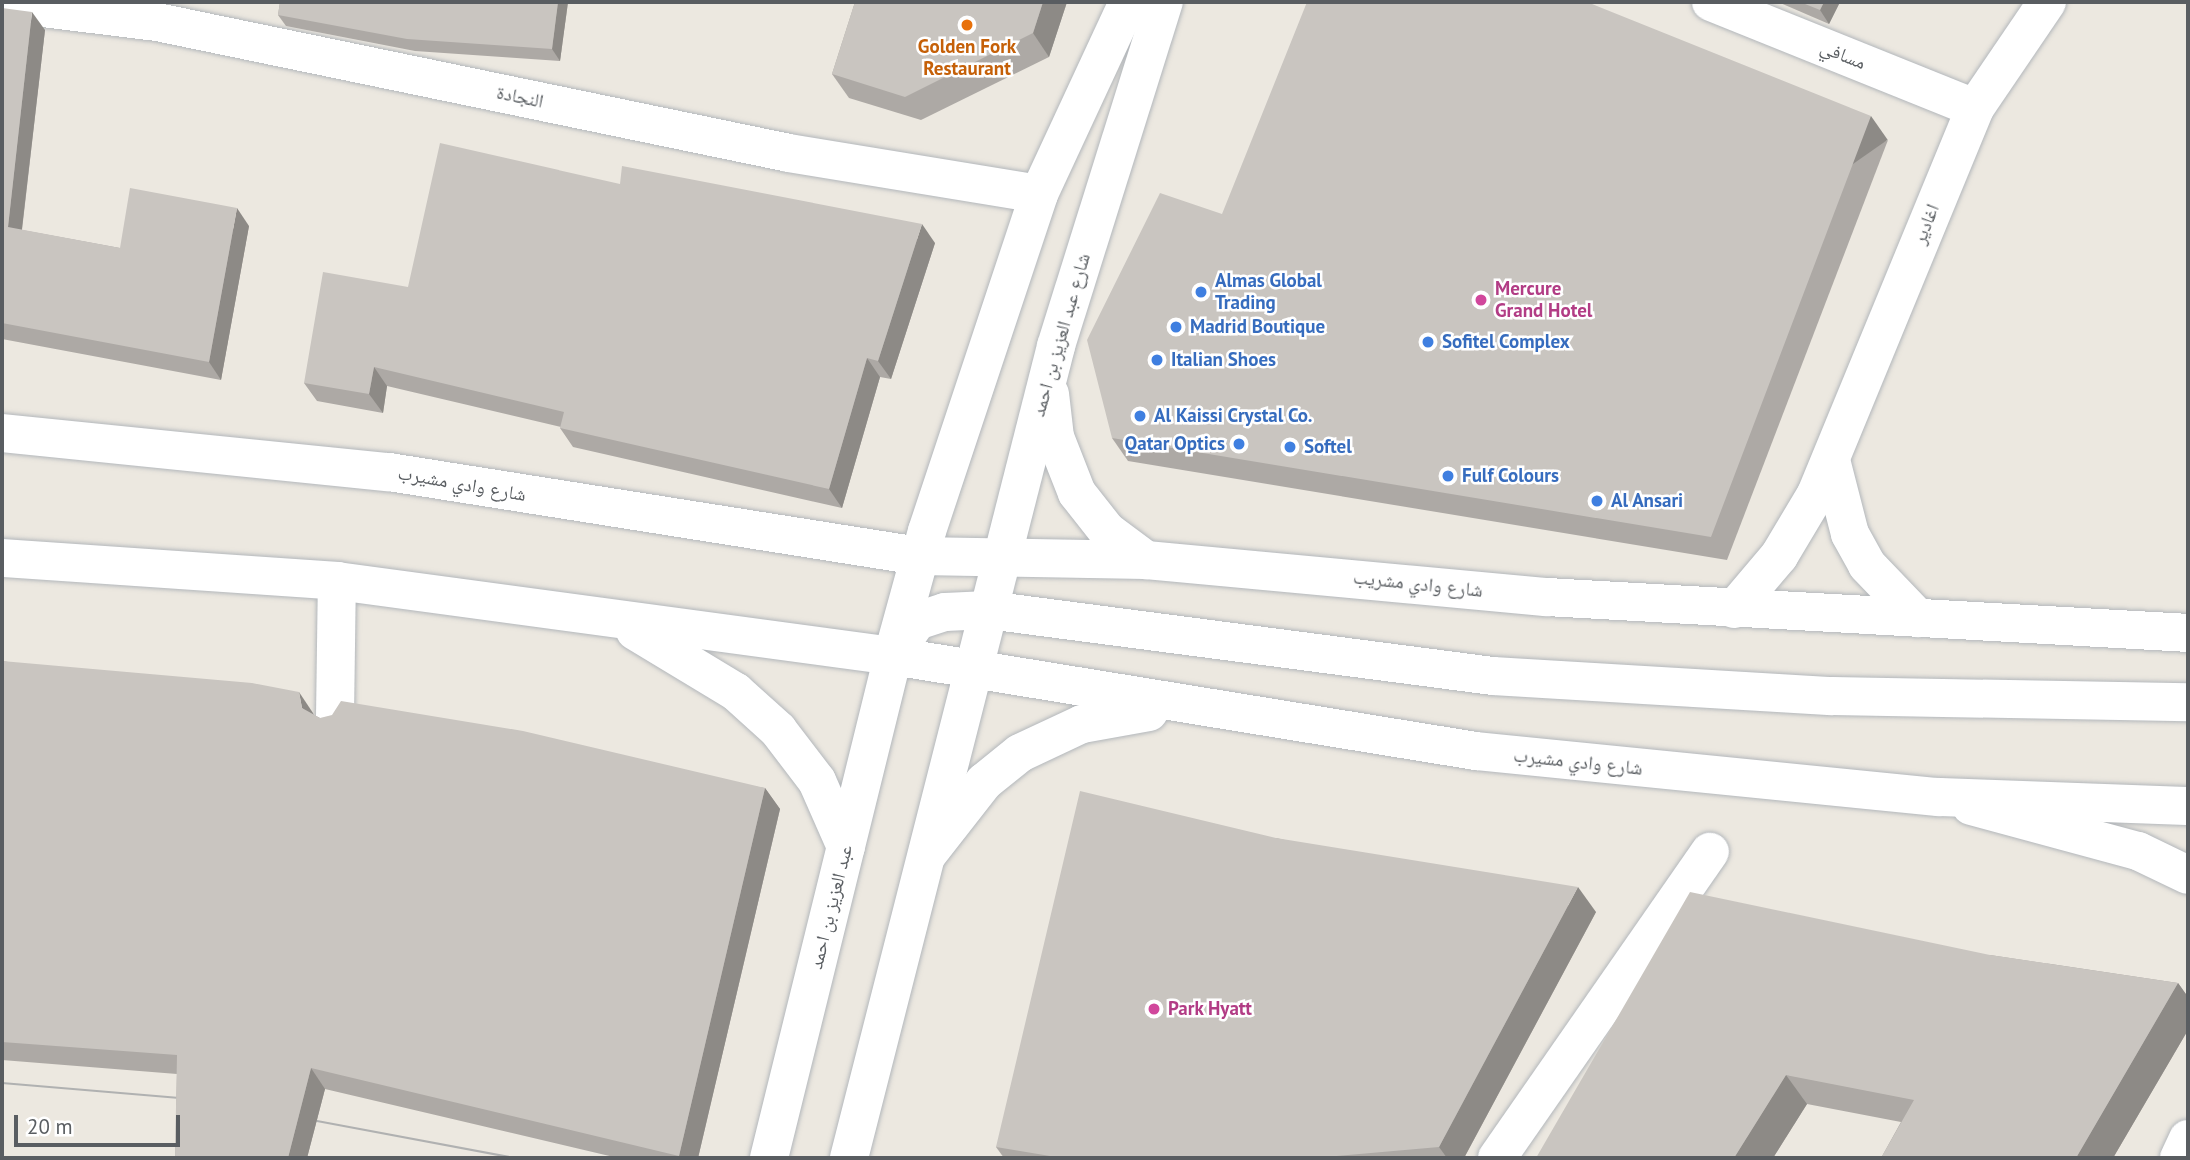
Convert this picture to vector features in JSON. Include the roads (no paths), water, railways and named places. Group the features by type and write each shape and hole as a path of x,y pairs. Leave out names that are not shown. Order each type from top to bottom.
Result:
{"street":[{"path":"893,656 919,556 1039,194 1128,2"},
{"name":"شارع عبد العزيز بن احمد","path":"973,672 998,561 1056,346 1164,2"},
{"name":"مسافي","path":"1711,2 1975,108"},
{"name":"اغادير","path":"1734,609 1798,528 1831,460 1975,108 2047,2"},
{"name":"النجادة","path":"2,3 157,22 789,153 1039,194"},
{"path":"1056,346 1050,406 1064,466 1091,513 1146,560"},
{"name":"شارع وادي مشيرب","path":"2,433 389,472 919,556"},
{"path":"1831,460 1850,534 1867,565 1918,618 2188,633"},
{"name":"شارع وادي مشريب","path":"919,556 998,561 1146,560 1734,609 1918,618"},
{"path":"2,558 337,581 618,622 893,656 973,672 849,1158"},
{"path":"335,717 337,581"},
{"path":"893,656 917,621 988,610 1493,676 1832,696 2188,702"},
{"path":"618,622 736,692 778,730 817,780 846,847"},
{"name":"عبد العزيز بن احمد","path":"769,1158 893,656"},
{"name":"شارع وادي مشيرب","path":"973,672 1476,751 1939,797 2188,806"},
{"path":"927,855 984,782 1036,743 1103,718 1203,710"},
{"path":"1939,797 2138,851 2188,874"},
{"path":"1497,1158 1710,852"},
{"path":"2179,1158 2188,1139"}],"tram line":[{"path":"2,1083 191,1099"},
{"path":"317,1121 514,1158"}],"place":[{"name":"Golden Fork Restaurant","path":"967,25"},
{"name":"Almas Global Trading","path":"1201,292"},
{"name":"Mercure Grand Hotel","path":"1481,300"},
{"name":"Madrid Boutique","path":"1176,327"},
{"name":"Sofitel Complex","path":"1428,342"},
{"name":"Italian Shoes","path":"1157,360"},
{"name":"Al Kaissi Crystal Co.","path":"1140,416"},
{"name":"Qatar Optics","path":"1239,444"},
{"name":"Softel","path":"1290,447"},
{"name":"Fulf Colours","path":"1448,476"},
{"name":"Al Ansari","path":"1597,501"},
{"name":"Park Hyatt","path":"1154,1009"}]}
